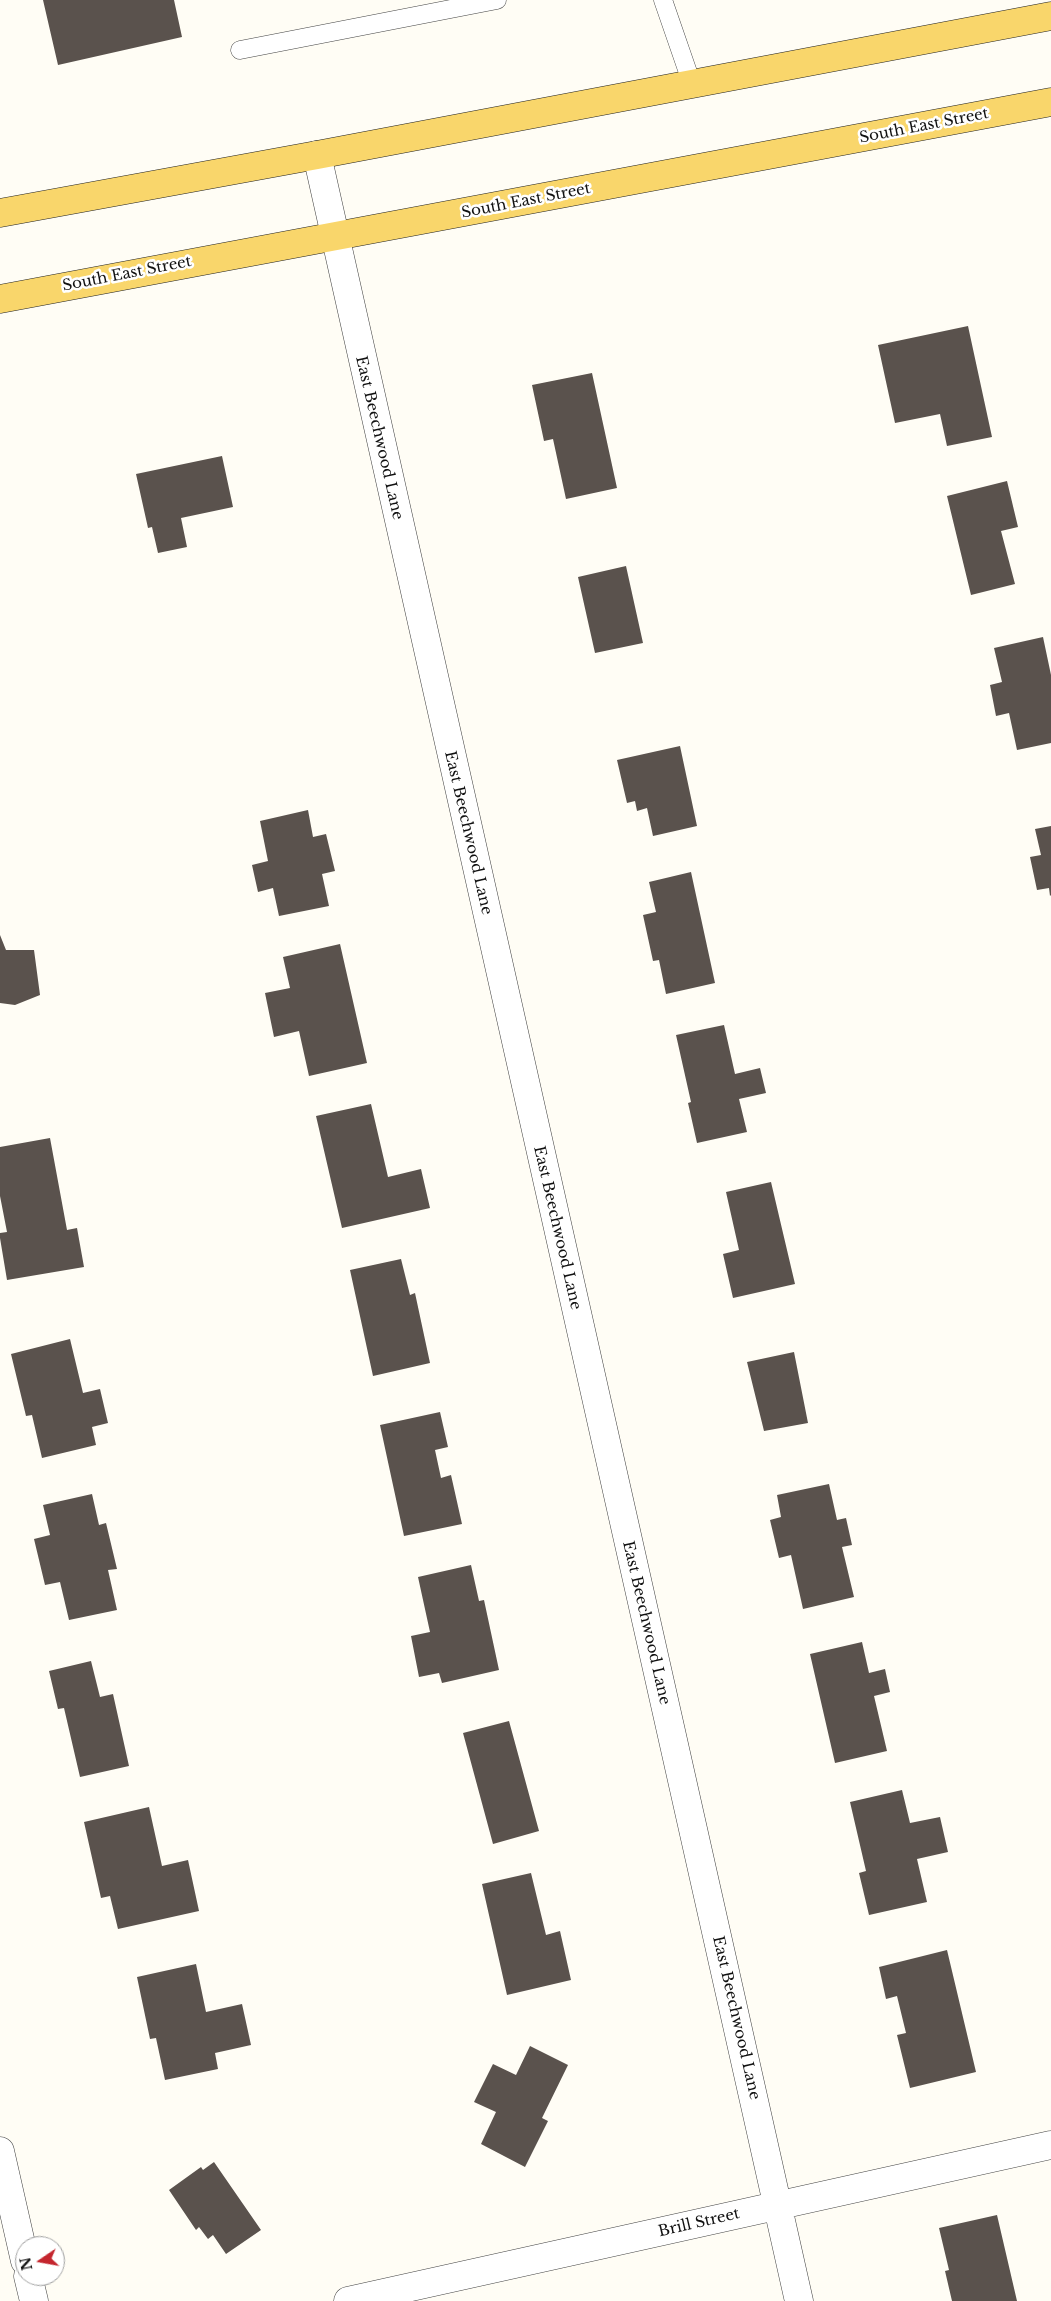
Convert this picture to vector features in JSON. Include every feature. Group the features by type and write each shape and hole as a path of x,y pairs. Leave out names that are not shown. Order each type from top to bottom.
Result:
{"main road":[{"path":"0,212 317,155 1051,16"},
{"name":"South East Street","path":"0,299 1051,102"}],"street":[{"name":"East Beechwood Lane","path":"317,155 800,2301"},
{"name":"Brill Street","path":"348,2301 1051,2145"},
{"path":"0,2151 19,2236"},
{"path":"30,2286 34,2301"}],"lane":[{"path":"240,50 497,0"},
{"path":"663,0 692,84"}],"building":[{"path":"43,0 174,0 182,37 58,65"},
{"path":"968,326 992,437 947,446 940,414 895,423 878,345"},
{"path":"592,373 617,488 566,499 553,439 544,441 532,385"},
{"path":"222,456 233,507 181,518 187,547 158,553 152,527 148,528 136,474"},
{"path":"1007,481 1018,527 1001,531 1015,584 971,595 947,496"},
{"path":"626,566 643,643 595,653 578,577"},
{"path":"1043,637 1051,675 1051,743 1017,750 1009,713 996,716 990,685 1002,682 994,648"},
{"path":"680,746 697,826 653,836 647,808 637,811 635,801 627,803 617,760"},
{"path":"308,810 313,837 326,834 335,871 322,874 329,906 279,916 273,888 258,892 252,865 268,861 260,821"},
{"path":"1051,826 1050,896 1049,888 1037,890 1030,857 1041,855 1035,829"},
{"path":"691,872 715,983 666,994 659,960 653,961 643,915 656,912 649,882"},
{"path":"0,935 6,950 34,950 40,995 15,1005 0,1003"},
{"path":"340,944 367,1063 309,1076 299,1031 274,1037 265,993 290,988 283,957"},
{"path":"724,1025 735,1074 760,1068 766,1093 739,1099 747,1132 697,1143 688,1103 691,1102 676,1035"},
{"path":"371,1104 388,1177 421,1169 430,1208 342,1228 316,1116"},
{"path":"50,1138 67,1230 77,1228 84,1267 7,1280 0,1238 0,1233 7,1232 0,1196 0,1147"},
{"path":"771,1182 795,1284 733,1298 723,1254 739,1250 726,1192"},
{"path":"401,1259 410,1295 415,1293 430,1363 373,1376 350,1270"},
{"path":"70,1339 83,1393 100,1389 108,1423 92,1427 96,1445 42,1458 32,1415 26,1416 11,1354"},
{"path":"794,1352 808,1423 764,1431 747,1362"},
{"path":"440,1412 448,1447 435,1450 441,1478 451,1475 462,1524 404,1536 380,1425"},
{"path":"829,1484 837,1520 846,1518 852,1545 842,1547 854,1597 803,1609 791,1555 779,1558 770,1520 781,1517 777,1495"},
{"path":"92,1494 99,1525 106,1523 117,1569 108,1570 117,1610 69,1620 60,1582 45,1585 34,1539 50,1535 43,1505"},
{"path":"471,1565 479,1601 484,1600 499,1670 442,1683 439,1673 419,1677 411,1636 430,1632 418,1577"},
{"path":"862,1642 869,1673 885,1669 890,1692 874,1696 887,1751 835,1763 810,1654"},
{"path":"91,1661 100,1697 113,1694 129,1766 80,1777 64,1708 58,1709 49,1671"},
{"path":"509,1721 539,1831 493,1844 463,1733"},
{"path":"902,1790 910,1823 940,1817 948,1852 917,1859 927,1902 869,1915 859,1873 866,1871 850,1802"},
{"path":"149,1807 162,1866 188,1860 199,1911 118,1929 110,1896 101,1898 84,1822"},
{"path":"531,1873 546,1935 560,1931 571,1980 507,1995 482,1884"},
{"path":"947,1950 976,2072 910,2088 897,2035 906,2033 897,1996 886,1999 879,1967"},
{"path":"196,1964 206,2012 242,2004 251,2045 215,2053 218,2069 165,2080 156,2038 150,2039 137,1977"},
{"path":"530,2046 568,2065 542,2118 548,2121 525,2167 481,2144 496,2112 474,2102 493,2064 516,2075"},
{"path":"214,2162 261,2230 226,2254 213,2235 208,2239 199,2227 196,2230 169,2190 201,2167 203,2170"},
{"path":"997,2215 1017,2301 952,2301 945,2271 949,2270 939,2228"}]}
